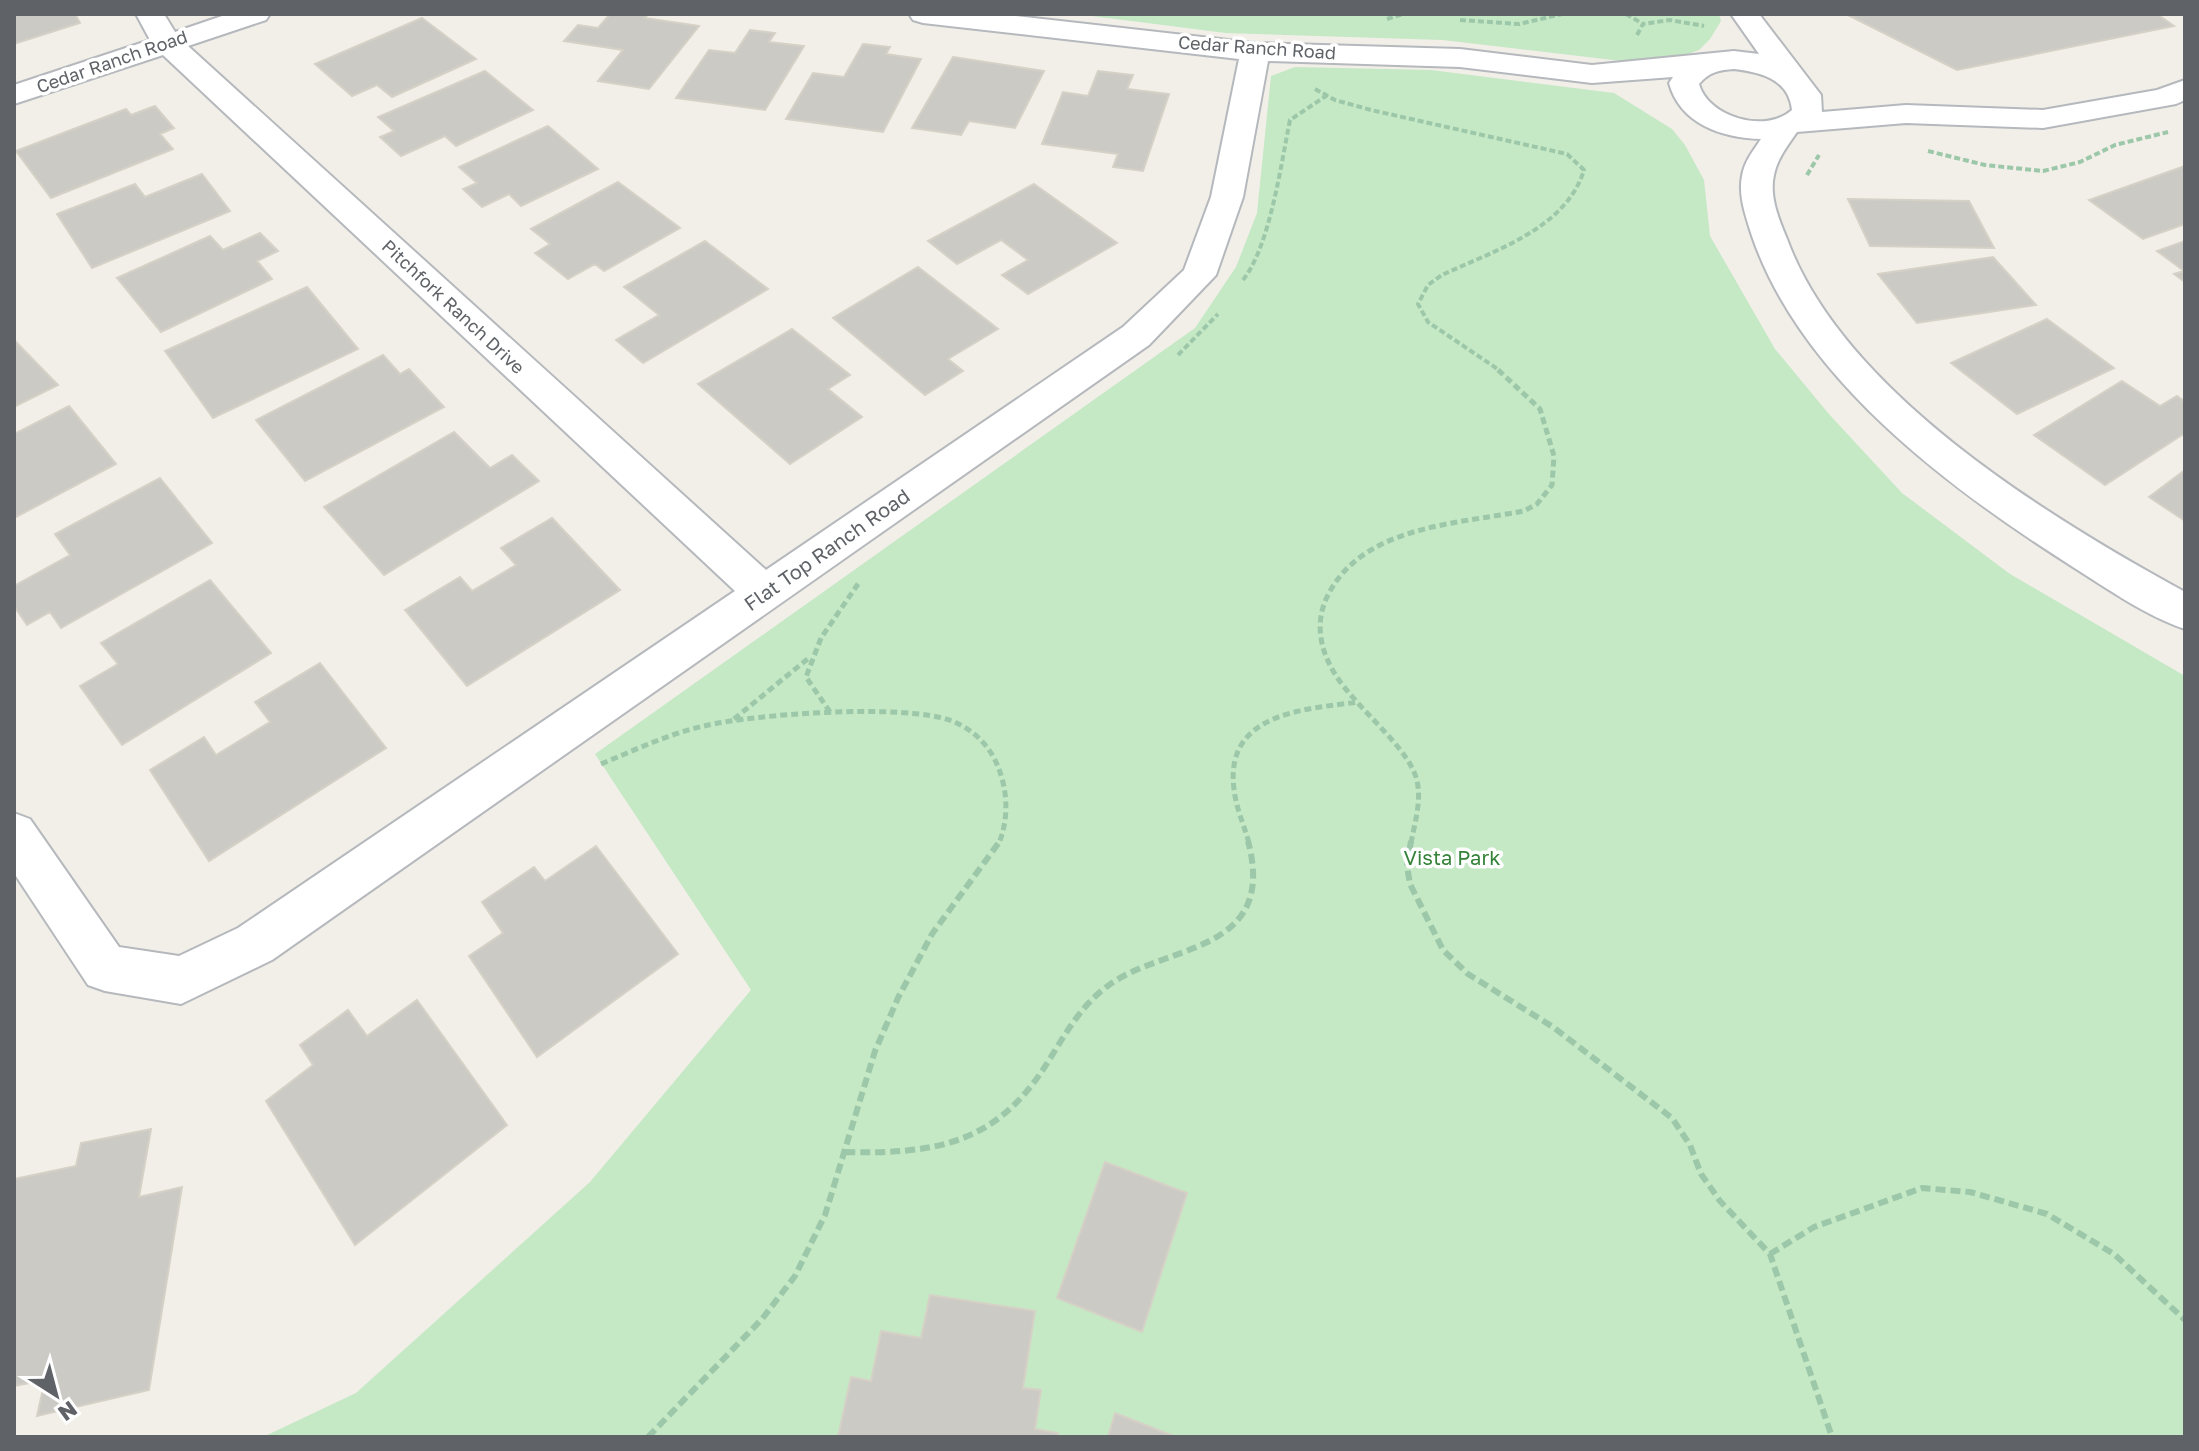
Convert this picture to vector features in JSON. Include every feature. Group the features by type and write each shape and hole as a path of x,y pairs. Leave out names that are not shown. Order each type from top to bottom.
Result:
{"street":[{"name":"Cedar Ranch Road","path":"14,95 158,28 256,14"},
{"name":"Cedar Ranch Road","path":"923,14 1255,52 1460,58 1592,74 1745,129 1790,125"},
{"path":"1757,180 1699,110 1684,83 1722,48 1744,14 1809,105 1803,118 1790,125 1761,165 1757,180 1762,215 1792,289 1807,317 1857,374 1922,439 2003,503 2091,561 2185,612"},
{"name":"Pitchfork Ranch Drive","path":"158,28 764,593"},
{"name":"Flat Top Ranch Road","path":"14,834 105,968 181,980 255,944 1136,336 1199,275 1227,197 1255,52"},
{"name":"Cedar Ranch Road","path":"1592,74 1743,61 1769,67 1794,80"},
{"path":"1794,80 1906,114"},
{"path":"1790,125 1906,114 2043,119 2178,99"}],"path":[{"path":"1386,19 1403,14"},
{"path":"1476,14 1485,21"},
{"path":"1626,14 1643,24 1670,20 1709,27"},
{"path":"1633,41 1643,24"},
{"path":"1307,83 1326,96 1359,107 1567,154 1584,170 1583,181 1560,213 1442,275 1420,294 1420,313 1428,322 1498,369 1540,409 1554,456 1552,485 1537,504 1524,511 1437,527 1382,543 1358,556 1334,583 1324,604 1319,634 1331,668 1414,771 1419,796 1407,866 1410,884 1443,950 1468,974 1553,1027 1672,1118 1690,1145 1701,1174 1720,1201 1770,1254 1832,1437"},
{"path":"733,720 811,656"},
{"path":"845,1152 903,1155 949,1147 991,1127 1012,1112 1031,1091 1070,1027 1107,986 1145,968 1191,955 1224,934 1240,914 1255,874 1231,781 1236,751 1273,716 1360,702"},
{"path":"595,766 700,726 733,720 799,712 950,720 985,744 1009,791 1004,833 933,932 887,1022 827,1207 794,1278 730,1352 670,1409 648,1437"},
{"path":"1770,1254 1814,1227 1922,1188 1970,1192 2047,1214 2114,1254 2185,1320"}],"green space":[{"path":"1076,14 1719,14 1721,21 1699,50 1680,57 1630,62 1443,40 1226,33"},
{"name":"Vista Park","path":"1295,67 1431,70 1614,93 1672,129 1685,145 1704,180 1710,236 1775,349 1828,413 1902,493 2010,574 2185,676 2185,1437 263,1437 356,1393 590,1182 751,990 595,754 1195,328 1236,267 1257,213 1271,76"}],"building":[{"path":"14,14 75,14 80,23 14,44"},
{"path":"610,14 648,14 645,18 699,26 649,89 598,81 623,50 564,41 578,25 598,28"},
{"path":"1846,14 2157,14 2174,26 1957,70"},
{"path":"422,18 476,59 392,97 377,85 352,96 315,64"},
{"path":"750,30 775,33 769,42 804,46 765,110 676,98 709,50 735,53"},
{"path":"863,44 890,47 886,54 921,59 883,132 786,119 813,73 844,77"},
{"path":"953,57 1044,71 1015,128 969,121 961,135 912,128"},
{"path":"485,71 533,110 456,146 445,136 401,156 380,137 394,131 378,117"},
{"path":"1098,71 1133,75 1127,89 1169,94 1143,171 1113,167 1118,154 1042,144 1063,92 1088,96"},
{"path":"155,106 174,128 160,134 173,149 51,198 16,151 126,109 131,115"},
{"path":"548,126 598,169 521,206 509,194 482,207 463,189 477,183 459,167"},
{"path":"2185,166 2185,224 2143,239 2089,200"},
{"path":"202,174 230,211 92,268 57,214 135,184 145,197"},
{"path":"618,182 680,228 604,271 595,264 568,279 535,253 550,244 531,229"},
{"path":"1034,184 1117,243 1028,294 1002,275 1028,260 1001,240 957,264 928,241"},
{"path":"1848,199 1969,201 1994,248 1870,246"},
{"path":"260,233 278,251 257,261 272,279 161,332 117,278 210,236 223,250"},
{"path":"705,241 768,289 643,363 616,340 659,315 624,287"},
{"path":"2185,241 2185,282 2174,274 2184,271 2157,251"},
{"path":"1993,257 2036,305 1917,323 1878,274"},
{"path":"918,267 998,329 948,359 963,371 925,395 833,318"},
{"path":"307,287 358,349 213,418 165,351"},
{"path":"2047,319 2114,368 2017,414 1951,363"},
{"path":"792,329 850,375 828,389 862,417 790,464 698,384"},
{"path":"14,340 58,385 14,407"},
{"path":"383,355 400,374 409,369 444,407 305,481 256,420"},
{"path":"2122,381 2160,406 2177,396 2185,402 2185,433 2105,485 2034,435"},
{"path":"69,406 116,464 14,518 14,434"},
{"path":"454,432 490,468 512,455 539,481 384,575 324,507"},
{"path":"2185,470 2185,521 2149,497"},
{"path":"160,478 212,543 61,628 50,612 27,625 14,606 14,586 70,555 55,534"},
{"path":"552,518 620,590 467,686 405,610 460,577 472,591 516,565 501,548"},
{"path":"210,580 271,653 122,745 80,686 118,664 101,643"},
{"path":"320,663 386,748 209,861 150,770 204,737 216,755 270,722 255,702"},
{"path":"596,846 678,954 537,1057 469,956 503,933 482,902 534,867 545,881"},
{"path":"417,1000 507,1125 355,1245 266,1101 313,1065 300,1045 348,1010 367,1036"},
{"path":"151,1129 139,1197 182,1187 149,1390 37,1416 45,1380 14,1386 14,1179 76,1166 81,1143"},
{"path":"1105,1162 1187,1193 1142,1332 1057,1298"},
{"path":"930,1295 1035,1311 1023,1388 1041,1390 1035,1429 1058,1433 1057,1437 838,1437 851,1377 871,1381 881,1331 921,1338"},
{"path":"1115,1413 1176,1437 1108,1437"}]}
